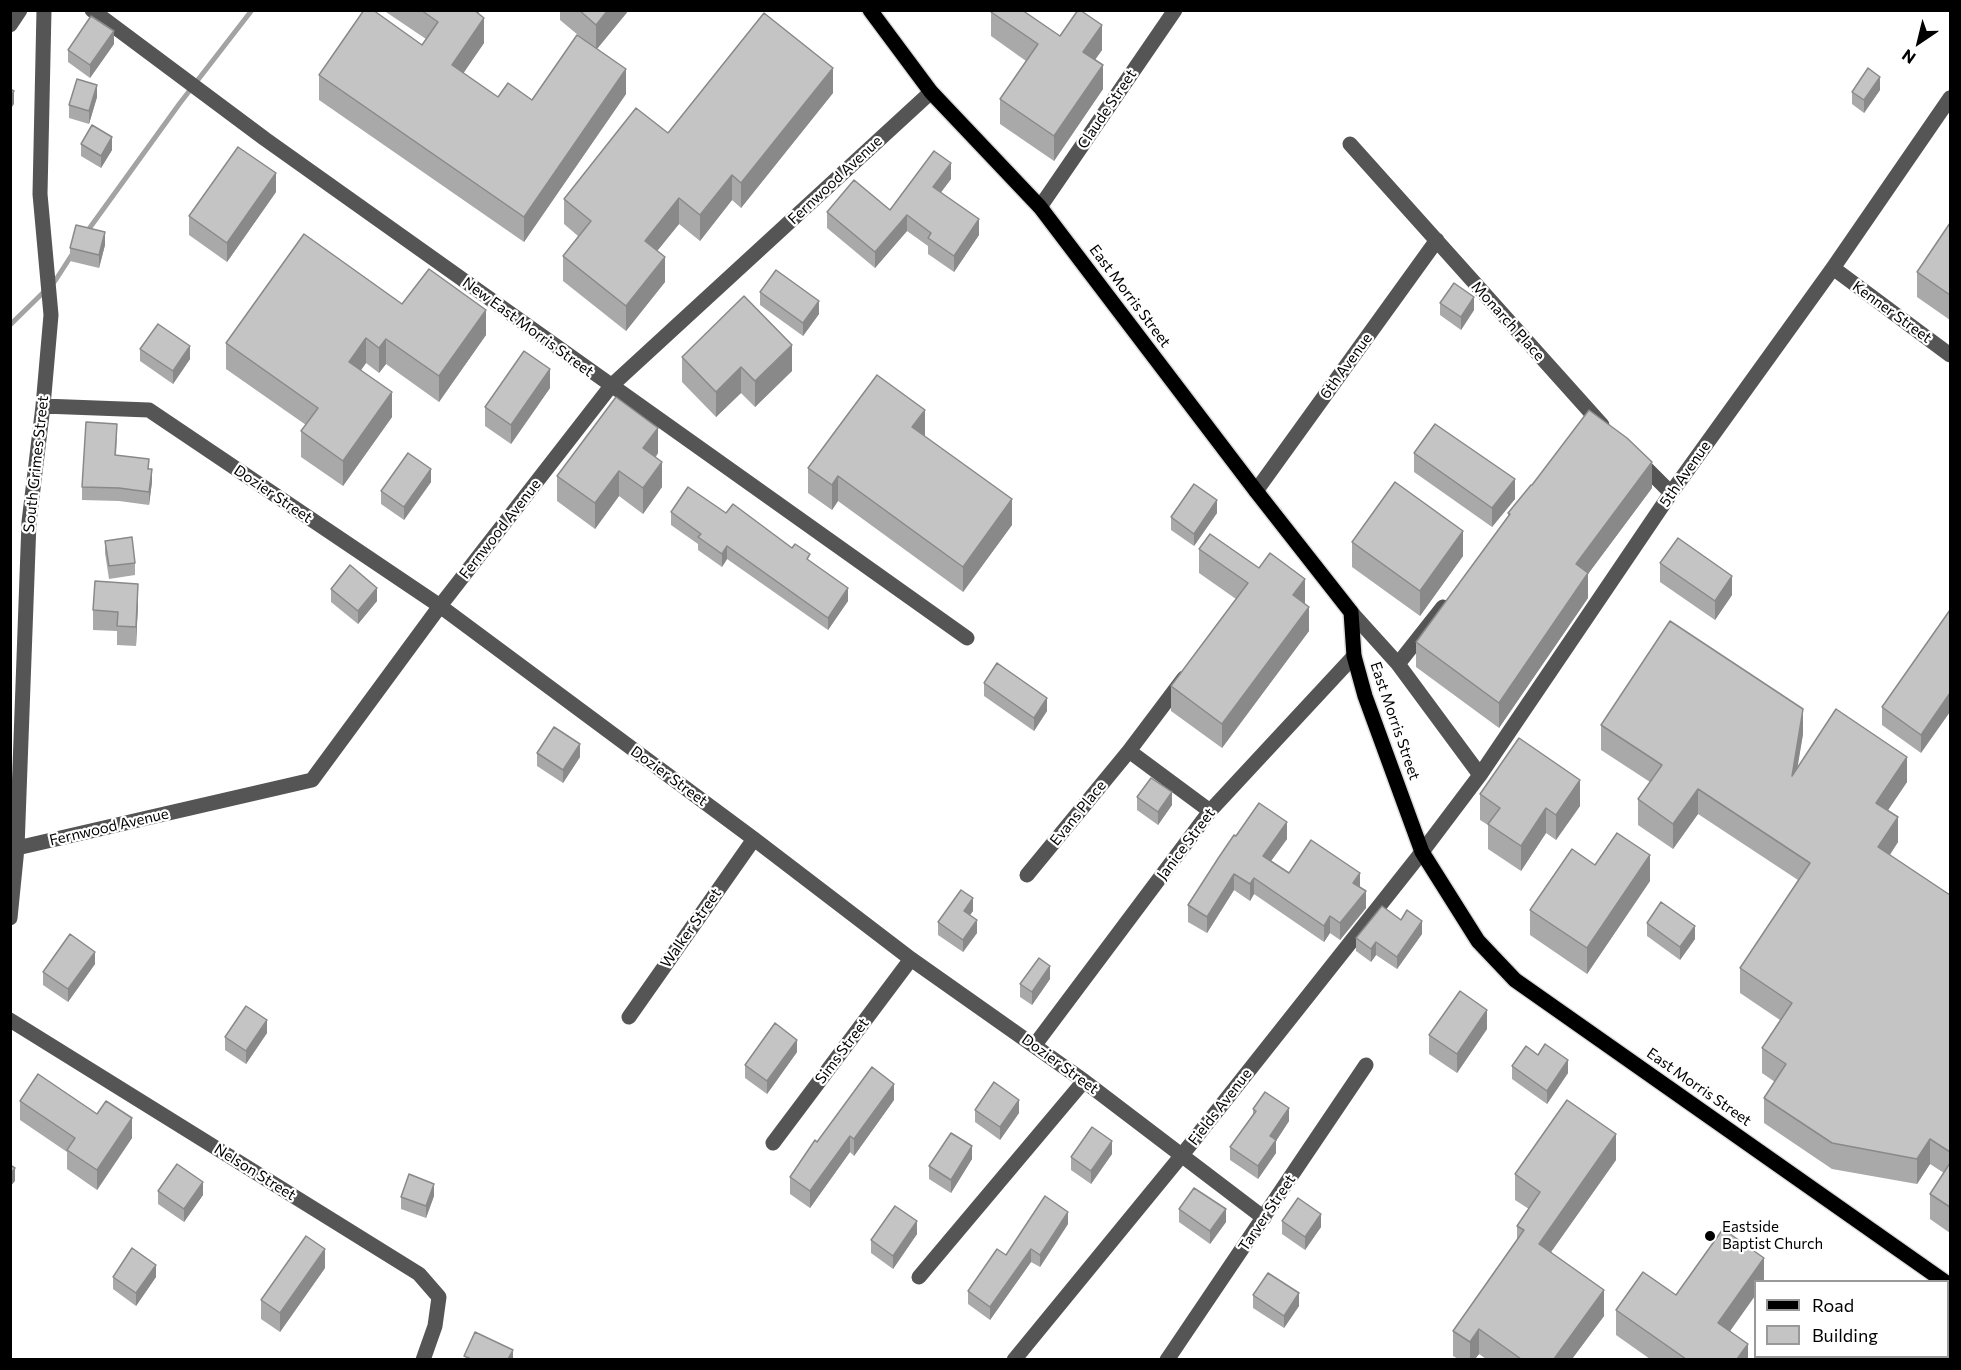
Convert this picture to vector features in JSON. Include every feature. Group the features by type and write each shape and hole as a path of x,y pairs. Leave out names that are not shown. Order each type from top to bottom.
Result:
{"main road":[{"name":"East Morris Street","path":"870,10 931,92 1040,207 1256,491 1352,612 1354,656 1365,696 1422,852 1478,941 1515,980 1944,1280"}],"street":[{"path":"10,25 20,10"},
{"name":"South Grimes Street","path":"10,918 17,848 29,522 51,315 40,194 44,10"},
{"name":"New East Morris Street","path":"92,10 265,139 967,638"},
{"name":"Claude Street","path":"1040,207 1174,10"},
{"name":"Fernwood Avenue","path":"17,848 312,780 440,606 611,386 931,92"},
{"name":"5th Avenue","path":"1422,852 1480,775 1671,493 1833,268 1950,98"},
{"name":"Monarch Place","path":"1350,144 1437,240 1588,419 1615,438"},
{"name":"6th Avenue","path":"1256,491 1437,240"},
{"name":"Kenner Street","path":"1833,268 1950,355"},
{"name":"Dozier Street","path":"43,406 149,410 440,606 754,839 911,959 1084,1081 1264,1218"},
{"path":"1631,454 1671,493"},
{"path":"1398,664 1448,599"},
{"path":"1352,612 1398,664 1480,775"},
{"name":"Janice Street","path":"1034,1046 1210,811 1354,656"},
{"name":"Evans Place","path":"1027,875 1129,750 1193,665"},
{"path":"1129,750 1210,811"},
{"name":"Walker Street","path":"628,1017 754,839"},
{"name":"Fields Avenue","path":"1014,1359 1182,1155 1422,852"},
{"name":"Sims Street","path":"773,1143 911,959"},
{"name":"Nelson Street","path":"10,1020 419,1274 439,1297 435,1326 423,1359"},
{"name":"Tarver Street","path":"1167,1359 1366,1065"},
{"path":"920,1278 1084,1081"}],"building":[{"path":"364,10 373,10 422,45 438,22 421,10 474,10 484,18 452,65 498,97 508,83 532,100 577,35 626,69 524,217 319,75"},
{"path":"579,10 608,10 596,25"},
{"path":"992,10 1022,10 1060,36 1078,10 1102,25 1083,52 1103,65 1054,136 1000,99 1038,44 991,12"},
{"path":"764,13 833,68 741,183 732,175 700,215 679,198 645,241 665,257 626,306 563,256 591,221 564,199 636,108 668,133"},
{"path":"91,16 114,31 90,65 68,50"},
{"path":"1868,68 1880,77 1864,100 1852,92"},
{"path":"77,79 97,85 89,111 69,105"},
{"path":"92,125 112,137 101,156 81,144"},
{"path":"238,147 276,173 227,243 189,216"},
{"path":"934,151 951,163 933,187 979,219 954,256 928,238 931,233 907,215 875,252 827,212 854,180 890,210"},
{"path":"1950,223 1950,295 1917,272"},
{"path":"76,225 105,232 99,255 70,248"},
{"path":"304,234 402,304 429,269 486,310 439,376 386,339 379,348 366,338 349,362 392,392 343,461 301,431 318,408 226,343"},
{"path":"776,270 819,301 803,323 760,292"},
{"path":"1454,283 1474,297 1461,317 1440,303"},
{"path":"744,296 792,345 755,381 741,367 716,392 682,357"},
{"path":"158,324 190,346 173,371 140,349"},
{"path":"524,351 550,369 511,425 485,407"},
{"path":"877,375 925,410 912,427 1012,499 963,567 838,476 832,485 808,468"},
{"path":"616,397 658,428 643,448 662,462 643,488 619,471 595,503 557,476"},
{"path":"1589,410 1627,438 1652,462 1576,564 1588,573 1499,703 1416,642 1510,514 1508,513"},
{"path":"86,422 117,424 115,455 149,459 148,469 152,469 149,492 82,487"},
{"path":"1435,424 1515,479 1492,508 1414,453"},
{"path":"408,453 431,469 404,507 381,491"},
{"path":"1395,482 1463,531 1420,591 1352,542"},
{"path":"1194,484 1217,500 1194,534 1171,517"},
{"path":"688,487 726,513 733,504 792,548 795,544 810,554 807,559 848,588 828,618 727,546 722,554 698,537 701,534 671,512"},
{"path":"1210,534 1259,568 1270,553 1305,579 1293,595 1309,607 1222,724 1171,686 1248,583 1199,549"},
{"path":"132,537 135,563 109,566 105,541"},
{"path":"1678,538 1732,576 1715,601 1660,563"},
{"path":"350,565 377,588 358,611 331,589"},
{"path":"95,581 138,584 136,627 117,626 118,612 93,610"},
{"path":"1950,610 1950,693 1921,735 1882,707"},
{"path":"1670,621 1803,709 1792,776 1836,709 1907,757 1876,803 1898,817 1878,847 1950,895 1950,1152 1930,1139 1917,1159 1832,1143 1764,1098 1786,1064 1762,1048 1792,1003 1740,968 1810,863 1698,789 1673,824 1638,799 1662,765 1601,725"},
{"path":"997,663 1047,698 1034,718 984,683"},
{"path":"554,727 580,744 563,770 537,753"},
{"path":"1519,738 1580,780 1556,815 1546,808 1521,846 1488,824 1500,808 1480,794"},
{"path":"1151,778 1172,792 1158,812 1137,797"},
{"path":"1259,803 1287,822 1263,856 1289,873 1311,840 1360,873 1353,883 1366,891 1340,923 1330,916 1324,926 1254,878 1250,884 1234,874 1207,917 1188,905 1234,835 1236,836"},
{"path":"1617,833 1650,855 1587,948 1530,910 1572,849 1595,865"},
{"path":"961,890 973,898 964,911 977,920 963,940 938,922"},
{"path":"1661,902 1695,926 1680,947 1647,923"},
{"path":"1382,906 1401,920 1407,910 1422,921 1397,957 1376,942 1371,949 1356,938"},
{"path":"70,934 95,952 68,989 43,972"},
{"path":"1039,958 1050,966 1032,992 1020,984"},
{"path":"1460,991 1487,1010 1457,1054 1429,1035"},
{"path":"246,1006 267,1020 246,1051 225,1037"},
{"path":"775,1023 797,1040 767,1081 745,1065"},
{"path":"1545,1044 1568,1060 1547,1091 1512,1066 1526,1046 1538,1055"},
{"path":"872,1067 894,1084 854,1139 850,1136 810,1191 790,1177 815,1140 817,1142"},
{"path":"38,1074 97,1114 106,1101 132,1118 97,1170 67,1150 75,1138 20,1101"},
{"path":"994,1082 1019,1100 1000,1127 975,1110"},
{"path":"1265,1092 1289,1108 1270,1136 1276,1140 1258,1166 1230,1147 1256,1111 1253,1109"},
{"path":"1567,1100 1616,1134 1539,1244 1604,1290 1554,1359 1521,1359 1479,1329 1470,1342 1453,1331 1524,1230 1517,1226 1540,1192 1515,1174"},
{"path":"1092,1127 1112,1141 1091,1171 1071,1157"},
{"path":"951,1133 972,1146 951,1180 929,1166"},
{"path":"1950,1163 1950,1207 1930,1194"},
{"path":"177,1164 203,1182 184,1209 158,1191"},
{"path":"10,1165 15,1168 10,1175"},
{"path":"409,1174 434,1184 426,1206 401,1197"},
{"path":"1194,1188 1226,1209 1210,1231 1179,1209"},
{"path":"1045,1196 1068,1212 1040,1255 1031,1249 990,1307 968,1291 997,1249 1006,1255"},
{"path":"1298,1198 1321,1214 1305,1237 1282,1221"},
{"path":"895,1206 917,1221 893,1256 871,1240"},
{"path":"1723,1229 1764,1258 1718,1323 1748,1344 1737,1359 1686,1359 1616,1310 1643,1272 1676,1295"},
{"path":"306,1236 325,1249 280,1313 261,1300"},
{"path":"132,1248 156,1265 136,1293 113,1277"},
{"path":"1268,1273 1299,1293 1284,1316 1253,1295"},
{"path":"475,1332 513,1350 508,1359 471,1359 464,1356"},
{"path":"1802,1358 1927,1358 1926,1359"}],"waterway":[{"path":"86,233 180,103 252,10"},
{"path":"10,325 55,281 73,253"}],"place":[{"name":"Eastside Baptist Church","path":"1710,1236"}]}
